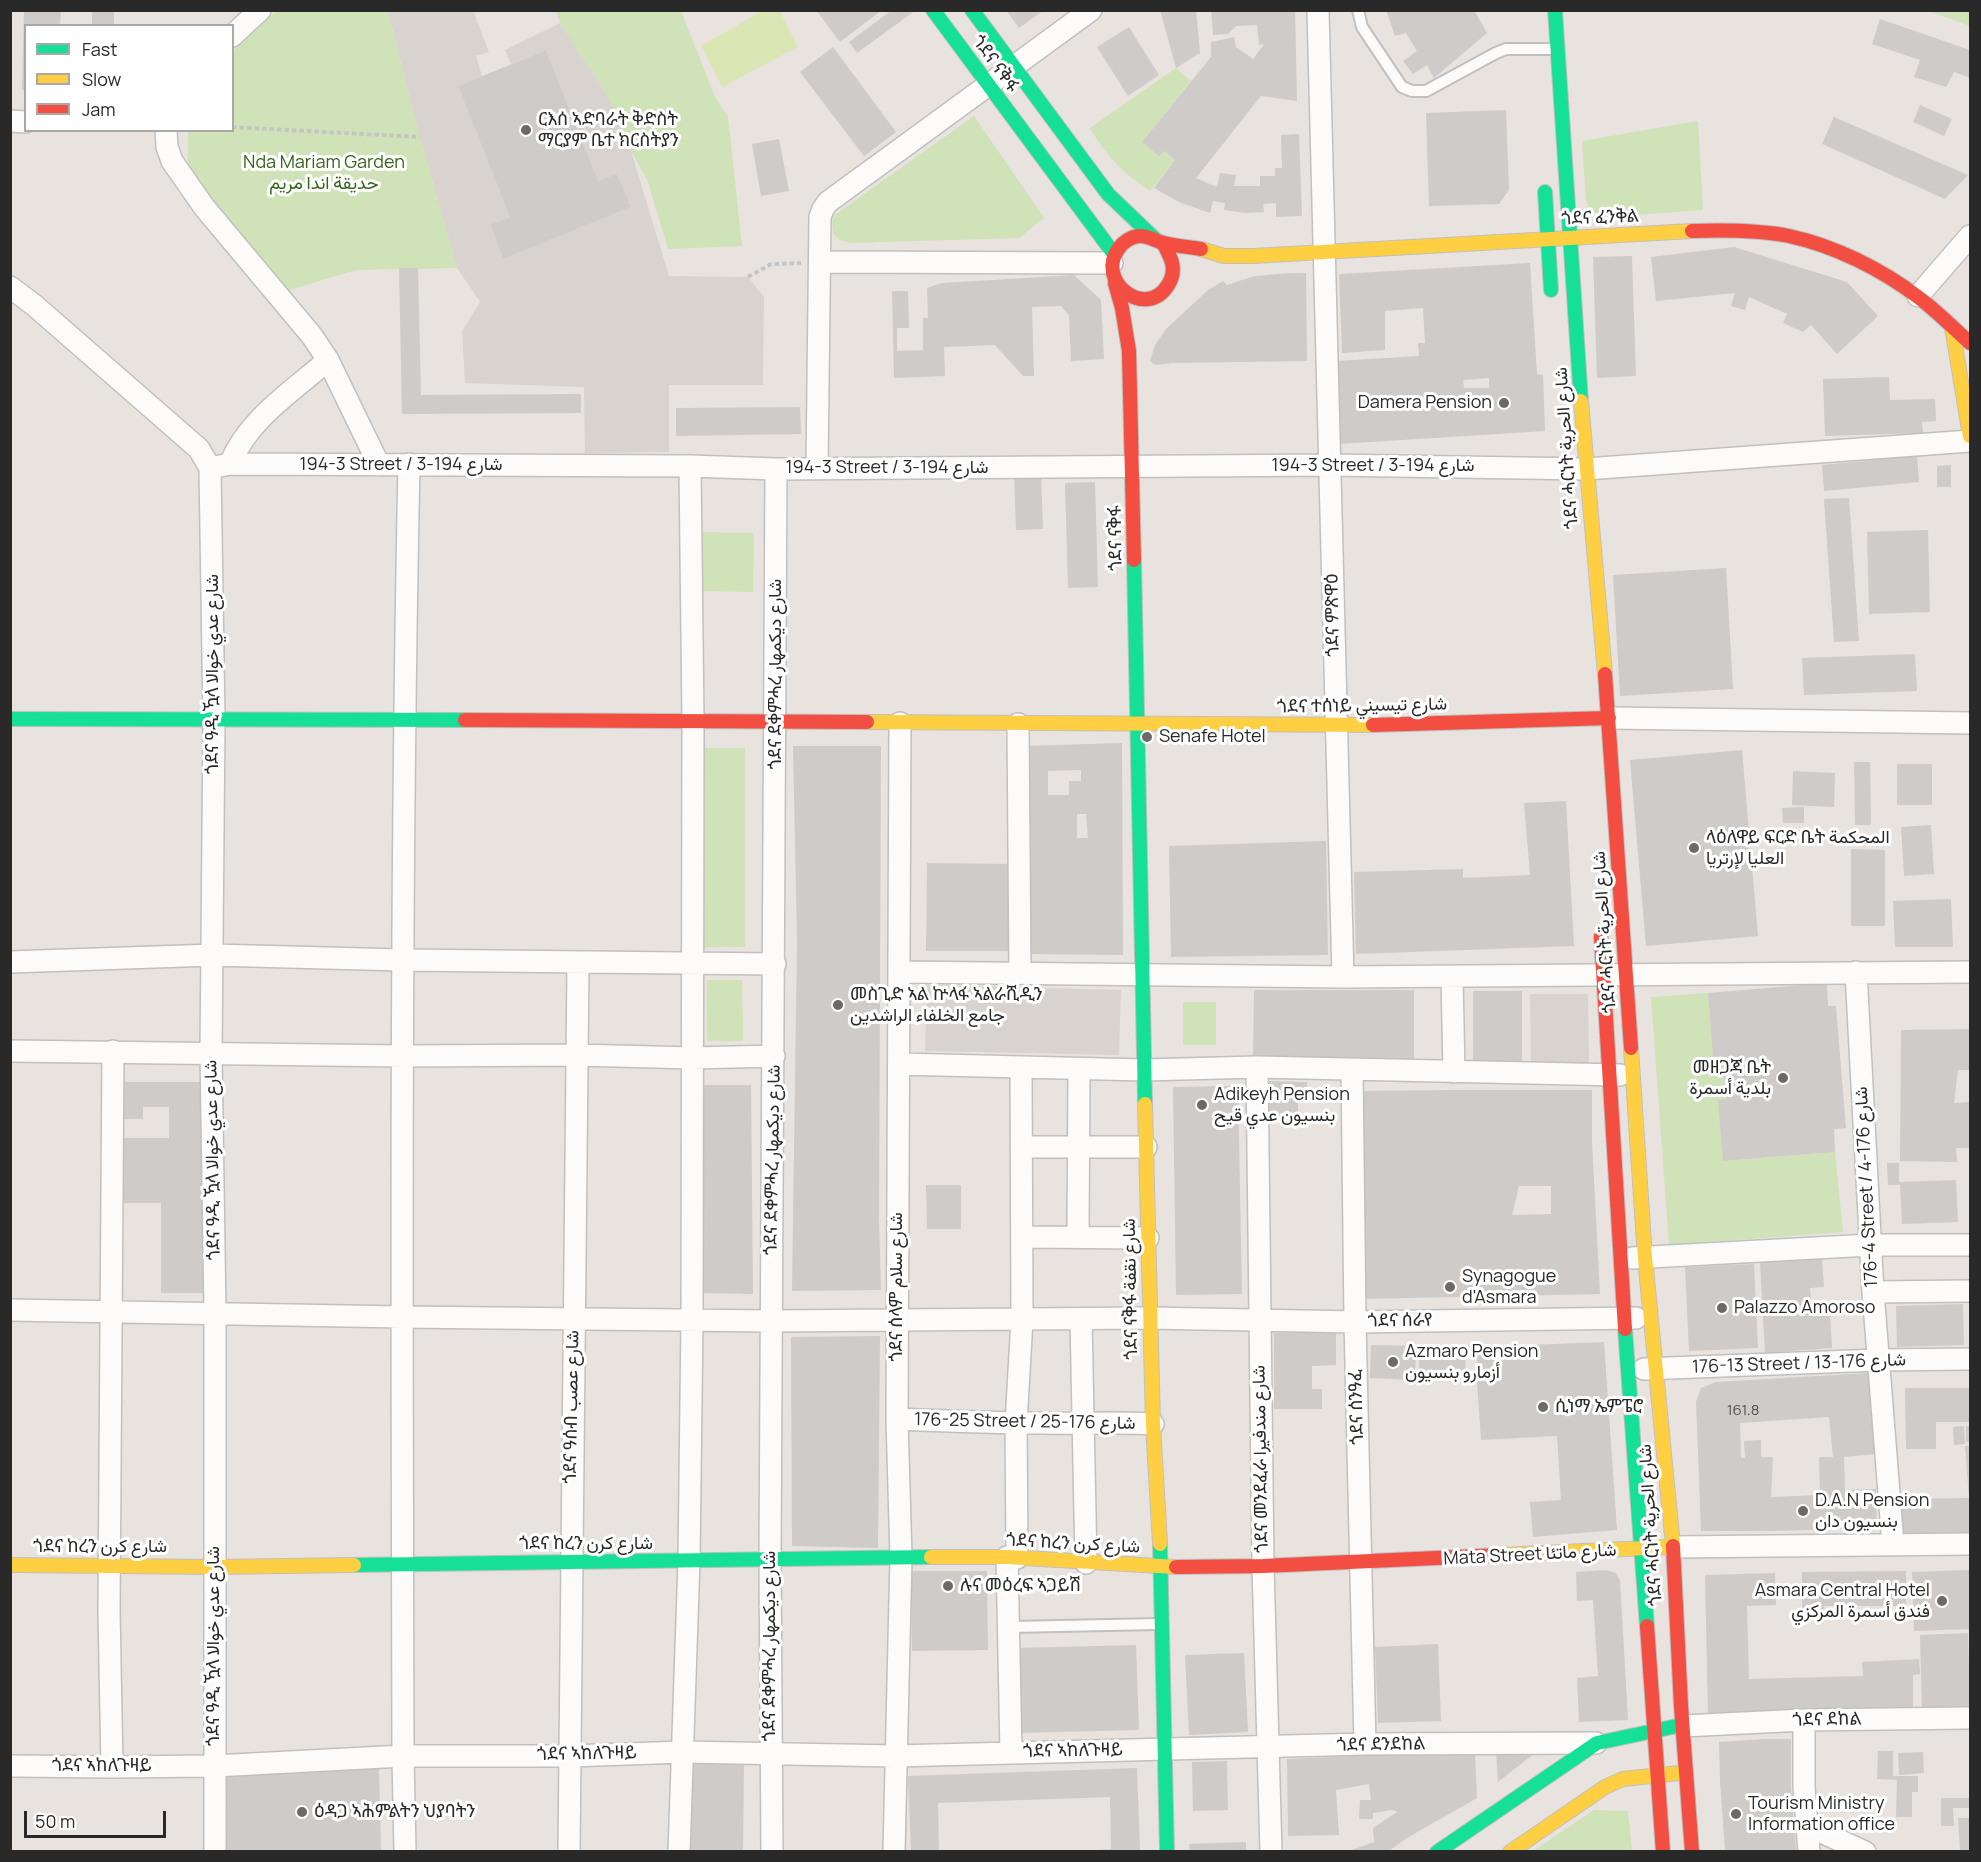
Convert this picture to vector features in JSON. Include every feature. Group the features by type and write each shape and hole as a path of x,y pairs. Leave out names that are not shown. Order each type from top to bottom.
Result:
{"main road":[{"name":"ጎደና ናቅፋ","path":"933,10 1073,201 1114,266 1129,351 1137,725"},
{"name":"ጎደና ናቅፋ","path":"972,10 1108,194 1130,217 1159,241"},
{"name":"ጎደና ሓርነት شارع الحرية","path":"1555,10 1586,469 1609,718 1645,1257 1654,1369 1673,1547 1692,1851"},
{"path":"1544,179 1553,307"},
{"name":"ጎደና ፈንቅል","path":"1159,241 1224,256 1571,237 1749,231 1789,236 1838,252 1878,272 1918,296 1971,343"},
{"path":"1146,311 1161,293 1172,282 1174,261 1170,251 1159,241 1145,236 1127,240 1114,266 1121,291 1138,299 1161,293 1186,275"},
{"name":"ጎደና ፈንቅል","path":"1207,265 1224,256"},
{"path":"1952,327 1971,438"},
{"name":"ጎደና ናቅፋ","path":"1129,351 1137,330"},
{"name":"ጎደና ተሰነይ شارع تيسيني","path":"10,719 403,719 1336,726 1609,718"},
{"name":"ጎደና ናቅፋ شارع نقفة","path":"1137,725 1150,1318 1161,1567 1167,1851"},
{"name":"ጎደና ሓርነት شارع الحرية","path":"1600,928 1624,1319 1663,1851"},
{"name":"Mata Street شارع ماتئا","path":"1161,1567 1362,1563 1673,1547"},
{"name":"ጎደና ከረን شارع كرن","path":"10,1565 215,1567 901,1557 1012,1558 1161,1567"},
{"path":"1437,1851 1597,1743 1653,1730 1683,1726"},
{"path":"1510,1851 1605,1787 1623,1779 1657,1773 1686,1773"}],"street":[{"path":"234,34 260,10"},
{"path":"817,467 820,217 823,208 828,202 1091,10"},
{"name":"ጎደና ምጽዋዕ","path":"1318,10 1343,977"},
{"path":"166,132 167,147 172,162 204,207 312,336 328,360 379,465"},
{"path":"1918,296 1971,236"},
{"path":"820,262 1114,266"},
{"path":"10,287 34,305 220,466 251,427 328,360"},
{"name":"194-3 Street / شارع 194-3","path":"220,466 409,464 690,466 776,469 1330,465 1586,469 1971,438"},
{"path":"405,1851 402,1563 402,960 403,719 409,464"},
{"name":"ጎደና ዓዲ ዃላ شارع عدي خوالا","path":"215,1851 215,1313 211,1053 214,720 220,466"},
{"path":"679,1851 689,1561 692,1320 693,721 690,466"},
{"name":"ጎደና ደቀምሓረ شارع ديكمهار","path":"772,1851 770,1560 776,469"},
{"path":"1609,718 1971,723"},
{"name":"ጎደና ሰላም شارع سلام","path":"894,1851 901,1557 897,1419 900,723"},
{"path":"1018,724 1020,973"},
{"path":"10,962 213,955 578,963 775,964"},
{"name":"ጎደና ዓሰብ شارع عصب","path":"568,1851 578,963"},
{"path":"900,972 1343,977 1971,972"},
{"name":"176-4 Street / شارع 176-4","path":"1856,972 1873,1292 1893,1544"},
{"path":"1452,977 1454,1072"},
{"path":"10,1051 403,1056 577,1055 693,1058 774,1056"},
{"path":"112,1051 110,1311 112,1767"},
{"path":"899,1064 1144,1070 1257,1067 1633,1075"},
{"path":"1011,1753 1009,1627 1022,1320 1021,1067"},
{"name":"ጎደና መንደፈራ شارع مندفيرا","path":"1257,1067 1263,1566 1271,1851"},
{"path":"1078,1236 1079,1069"},
{"name":"ጎደና ሰንዓፈ","path":"1352,1070 1355,1322 1365,1744"},
{"path":"1022,1147 1146,1147"},
{"path":"1022,1238 1078,1236 1148,1238"},
{"path":"1620,1258 1870,1245 1971,1245"},
{"path":"1873,1292 1971,1291"},
{"name":"ጎደና ሰራየ","path":"10,1310 772,1321 1150,1318 1355,1322 1650,1317"},
{"path":"1081,1319 1086,1563"},
{"name":"176-13 Street / شارع 176-13","path":"1628,1370 1878,1360 1971,1359"},
{"name":"176-25 Street / شارع 176-25","path":"897,1419 1153,1424"},
{"name":"Mata Street شارع ماتئا","path":"1673,1547 1971,1545"},
{"name":"ጎደና ደከል","path":"1683,1726 1804,1720 1971,1718"},
{"path":"1804,1720 1806,1825 1809,1851"},
{"name":"ጎደና ደንደከል","path":"1164,1749 1365,1744 1597,1743"},
{"name":"ጎደና ኣከለጉዛይ","path":"10,1766 214,1766 403,1756 570,1756 684,1752 895,1756 1164,1749"},
{"path":"1806,1825 1865,1851"}],"lane":[{"path":"1358,10 1362,27 1402,87 1412,91 1426,91 1496,52 1506,49 1558,49"},
{"path":"1009,1627 1162,1624"}],"path":[{"path":"234,127 420,137"},
{"path":"748,277 771,264 820,262"}],"green space":[{"path":"779,10 798,47 722,87 701,46 762,11"},
{"name":"Nda Mariam Garden حديقة اندا مريم","path":"276,11 388,11 457,268 356,270 286,291 188,175 188,132 234,132 234,50"},
{"path":"556,11 681,11 715,97 728,117 742,246 668,249 648,182 631,151 606,93 560,23"},
{"path":"1929,11 1970,11 1970,26"},
{"path":"1176,68 1191,81 1142,142 1159,155 1164,151 1175,160 1150,191 1116,163 1090,128"},
{"path":"974,116 1044,218 1019,238 850,243 840,240 833,234 832,221 835,215"},
{"path":"1698,121 1703,210 1606,217 1590,210 1586,200 1582,141"},
{"path":"701,532 754,533 753,592 700,591"},
{"path":"702,748 745,748 745,947 702,947"},
{"path":"707,980 742,980 743,1041 707,1041"},
{"path":"1708,993 1713,1057 1722,1056 1726,1099 1723,1161 1835,1152 1843,1232 1669,1245 1651,997"},
{"path":"1183,1002 1216,1002 1216,1045 1183,1045"},
{"path":"1594,1810 1628,1811 1632,1851 1532,1852"}],"shaded area":[{"path":"388,11 473,11 489,52 476,56 482,76 458,86 510,217 490,226 503,259 631,207 617,174 598,181 546,50 511,64 505,50 560,23 606,93 628,141 669,276 748,277 764,297 763,385 669,385 669,452 585,453 584,387 465,383 462,331 480,302 457,268"},
{"path":"927,985 1121,990 1119,1055 925,1051"},
{"path":"1530,994 1588,994 1589,1066 1531,1066"}],"building":[{"path":"24,10 61,10 60,24 24,24 24,90 22,90"},
{"path":"92,10 114,10 114,24 92,24"},
{"path":"816,10 882,10 840,42"},
{"path":"892,10 916,10 857,53 849,42"},
{"path":"1006,10 1044,10 1019,28"},
{"path":"1160,10 1196,10 1200,53 1176,68"},
{"path":"1211,10 1295,10 1297,101 1261,96 1196,178 1217,187 1220,173 1236,175 1234,186 1260,186 1260,176 1275,176 1275,168 1282,168 1281,135 1299,134 1302,216 1276,217 1276,203 1263,204 1264,212 1245,213 1224,210 1225,203 1213,201 1210,213 1179,202 1154,188 1175,160 1164,151 1159,156 1142,142 1211,57 1211,42 1234,37 1236,47 1253,59 1264,44 1259,45 1257,25 1236,26 1228,34 1213,35"},
{"path":"1386,10 1474,10 1487,33 1434,78 1427,65 1413,74 1403,61 1417,51 1406,33 1395,36"},
{"path":"1880,19 1970,50 1970,78 1954,72 1946,87 1914,77 1920,60 1872,44"},
{"path":"1129,27 1159,75 1128,96 1097,47"},
{"path":"833,47 896,132 864,156 800,72"},
{"name":"ርእሰ ኣድባራት ቅድስት ማርያም ቤተ ክርስትያን","path":"546,50 598,181 617,174 631,207 503,259 490,225 510,217 458,86"},
{"path":"1920,105 1952,119 1944,136 1913,122"},
{"path":"1506,110 1509,190 1499,204 1429,206 1426,113"},
{"path":"1834,117 1968,175 1945,199 1822,144"},
{"path":"779,139 789,191 761,196 752,144"},
{"path":"1734,247 1847,282 1878,316 1837,354 1811,325 1803,332 1783,323 1787,314 1749,297 1745,310 1731,306 1735,293 1656,301 1651,257"},
{"path":"1632,256 1636,376 1597,378 1593,257"},
{"path":"1530,263 1537,374 1543,375 1545,431 1339,444 1337,361 1419,356 1418,343 1425,343 1423,308 1385,311 1385,350 1342,353 1339,274","holes":["1489,378 1489,388 1464,388 1463,380"]},
{"path":"399,268 418,268 421,395 581,394 581,413 402,414"},
{"path":"1306,273 1307,361 1155,365 1150,361 1155,345 1166,329 1208,290 1223,281 1227,285 1255,276"},
{"path":"1074,275 1101,300 1104,359 1071,361 1069,315 1061,306 1032,307 1034,376 1023,376 995,345 944,347 945,376 894,378 892,291 908,291 909,328 897,328 897,351 923,350 923,318 928,318 927,288 942,283"},
{"path":"1889,377 1890,400 1935,399 1936,421 1922,422 1923,433 1825,436 1823,379"},
{"path":"800,407 801,434 676,436 676,408"},
{"path":"1917,456 1919,482 1824,491 1822,465"},
{"path":"1951,465 1951,487 1937,487 1937,466"},
{"path":"1041,474 1043,529 1016,530 1014,475"},
{"path":"1095,482 1098,587 1068,588 1065,483"},
{"path":"1849,498 1859,641 1834,642 1824,499"},
{"path":"1928,530 1930,612 1869,614 1867,532"},
{"path":"1726,568 1733,689 1620,696 1613,575"},
{"path":"1915,654 1917,691 1804,695 1802,658"},
{"path":"1122,743 1123,955 1028,954 1025,746","holes":["1081,770 1081,781 1069,781 1069,795 1048,795 1048,771","1077,814 1086,814 1088,838 1077,838"]},
{"path":"793,746 881,746 879,1219 881,1290 792,1291 797,941"},
{"name":"ላዕለዋይ ፍርድ ቤት المحكمة العليا لإرتريا","path":"1742,750 1758,936 1646,946 1630,760"},
{"path":"1854,762 1870,762 1871,825 1855,825"},
{"path":"1897,764 1932,764 1932,805 1897,805"},
{"path":"1793,771 1835,773 1834,807 1792,805"},
{"path":"1566,801 1574,946 1356,954 1354,872 1463,869 1463,878 1530,875 1524,803"},
{"path":"1804,807 1804,823 1783,823 1782,808"},
{"path":"1931,825 1934,874 1904,876 1901,827"},
{"path":"1326,841 1328,955 1171,957 1169,846"},
{"path":"1851,849 1885,850 1885,926 1851,926"},
{"path":"927,863 1011,864 1010,951 926,951"},
{"path":"1951,899 1953,947 1895,947 1893,901"},
{"name":"መዘጋጃ ቤት بلدية أسمرة","path":"1827,983 1828,1006 1836,1006 1846,1128 1834,1129 1835,1152 1723,1161 1718,1100 1726,1099 1722,1056 1713,1057 1708,993"},
{"path":"1254,990 1414,990 1414,1059 1253,1058"},
{"path":"1473,991 1522,991 1522,1063 1473,1063"},
{"path":"1970,1029 1970,1070 1958,1070 1954,1103 1970,1102 1970,1148 1956,1148 1957,1162 1900,1161 1901,1030"},
{"path":"1266,1081 1307,1082 1307,1098 1298,1098 1298,1118 1266,1118"},
{"path":"120,1082 202,1082 203,1293 161,1293 161,1203 119,1203 119,1138 169,1138 169,1107 143,1107 143,1119 120,1119"},
{"path":"702,1085 751,1085 753,1294 699,1293"},
{"path":"1238,1086 1242,1294 1176,1295 1173,1087"},
{"path":"1592,1090 1592,1142 1600,1294 1362,1299 1361,1091","holes":["1519,1186 1551,1186 1551,1214 1512,1215"]},
{"path":"1887,1163 1899,1163 1899,1182 1956,1180 1958,1222 1902,1224 1900,1185 1888,1185"},
{"path":"926,1185 961,1185 961,1229 927,1229"},
{"path":"1822,1258 1824,1287 1810,1288 1812,1313 1830,1312 1832,1348 1765,1353 1760,1262"},
{"name":"Palazzo Amoroso","path":"1754,1264 1758,1348 1689,1351 1685,1267"},
{"path":"1963,1304 1964,1345 1897,1347 1896,1306"},
{"path":"1336,1332 1336,1365 1312,1366 1312,1389 1322,1389 1322,1409 1274,1409 1274,1333"},
{"path":"880,1336 878,1548 792,1546 791,1337"},
{"path":"1604,1342 1617,1530 1533,1537 1530,1502 1561,1500 1557,1436 1481,1440 1477,1347"},
{"name":"Azmaro Pension أزمارو بنسيون","path":"1371,1345 1416,1346 1415,1380 1370,1378"},
{"path":"1419,1346 1466,1346 1465,1380 1419,1379"},
{"path":"1868,1373 1875,1454 1844,1457 1845,1490 1876,1489 1877,1528 1701,1531 1696,1402 1701,1388 1716,1382","holes":["1829,1417 1833,1457 1819,1457 1820,1495 1771,1497 1773,1457 1761,1457 1761,1440 1744,1441 1745,1458 1741,1458 1740,1423"]},
{"path":"1905,1388 1970,1388 1970,1422 1936,1422 1936,1449 1906,1449"},
{"path":"1964,1426 1965,1444 1954,1445 1953,1427"},
{"path":"1966,1426 1970,1426 1970,1442 1966,1442"},
{"path":"1965,1446 1970,1446 1970,1534 1902,1535 1901,1499 1969,1498"},
{"path":"1606,1570 1616,1573 1620,1581 1628,1720 1579,1722 1577,1678 1598,1676 1593,1600 1577,1601 1576,1572"},
{"name":"Asmara Central Hotel فندق أسمرة المركزي","path":"1970,1570 1970,1629 1914,1631 1912,1572"},
{"path":"911,1571 987,1571 988,1650 912,1651"},
{"path":"1906,1571 1906,1606 1824,1606 1824,1619 1802,1618 1802,1572"},
{"path":"1775,1573 1776,1605 1747,1606 1749,1679 1863,1676 1862,1662 1919,1659 1920,1674 1913,1675 1913,1710 1708,1715 1705,1575"},
{"path":"1968,1633 1970,1709 1922,1710 1920,1635"},
{"path":"1438,1644 1441,1721 1378,1723 1375,1647"},
{"path":"1136,1645 1139,1730 1017,1733 1014,1648"},
{"path":"1244,1653 1248,1732 1189,1735 1185,1655"},
{"path":"1791,1739 1791,1787 1796,1851 1725,1851 1719,1742"},
{"path":"1878,1751 1893,1751 1893,1776 1918,1776 1918,1792 1912,1792 1912,1817 1896,1817 1897,1780 1877,1779"},
{"path":"1496,1752 1535,1753 1498,1782"},
{"path":"1923,1752 1924,1773 1899,1775 1898,1753"},
{"path":"1475,1753 1477,1798 1407,1838 1389,1851 1349,1851 1374,1842 1373,1828 1397,1812 1393,1810 1373,1813 1373,1819 1359,1819 1360,1800 1371,1800 1369,1784 1336,1790 1339,1835 1288,1836 1287,1759"},
{"path":"1227,1761 1228,1810 1193,1811 1192,1762"},
{"path":"691,1762 744,1763 743,1851 690,1851"},
{"path":"1137,1768 1140,1851 1098,1851 1111,1849 1110,1797 938,1803 939,1851 911,1851 908,1776"},
{"name":"ዕዳጋ ኣሕምልትን ህያባትን","path":"379,1769 381,1851 224,1851 223,1772"},
{"path":"1941,1798 1970,1798 1970,1808 1953,1808 1954,1826 1941,1826"},
{"path":"1958,1818 1970,1818 1970,1851 1960,1851"},
{"path":"1246,1842 1246,1851 1190,1851 1189,1844"}],"traffic: fast":[{"path":"933,10 1114,254"},
{"path":"972,10 1108,194 1154,238"},
{"path":"1555,10 1581,401"},
{"path":"1545,192 1551,290"},
{"path":"1134,560 1145,1104"},
{"path":"10,719 465,720"},
{"path":"1625,1329 1647,1626"},
{"path":"1160,1544 1167,1852"},
{"path":"354,1565 931,1557"},
{"path":"1437,1852 1597,1743 1677,1726"}],"traffic: slow":[{"path":"1201,249 1224,256 1253,256 1692,231"},
{"path":"1952,327 1970,436"},
{"path":"1581,401 1605,674"},
{"path":"867,722 1373,725"},
{"path":"1631,1048 1645,1258 1673,1546"},
{"path":"1145,1104 1153,1424 1160,1544"},
{"path":"1501,1555 1667,1547"},
{"path":"931,1557 1007,1557 1176,1567"},
{"path":"10,1565 215,1567 354,1565"},
{"path":"1510,1852 1605,1787 1623,1779 1680,1773"}],"traffic: jam":[{"path":"1692,231 1777,234 1806,240 1840,252 1904,287 1932,308 1970,343"},
{"path":"1163,243 1171,258 1173,269 1168,285 1159,295 1148,299 1136,298 1126,292 1118,284 1113,273 1113,261 1119,248 1127,240 1142,236 1169,244 1201,249"},
{"path":"1115,283 1122,308 1129,351 1134,560"},
{"path":"1605,674 1631,1048"},
{"path":"1373,725 1609,718"},
{"path":"465,720 867,722"},
{"path":"1601,937 1625,1329"},
{"path":"1673,1546 1681,1706 1692,1852"},
{"path":"1176,1567 1263,1566 1501,1555"},
{"path":"1647,1626 1663,1852"}],"place":[{"name":"ርእሰ ኣድባራት ቅድስት ማርያም ቤተ ክርስትያን","path":"526,130"},
{"name":"Damera Pension","path":"1504,403"},
{"name":"Senafe Hotel","path":"1147,737"},
{"name":"ላዕለዋይ ፍርድ ቤት المحكمة العليا لإرتريا","path":"1694,848"},
{"name":"መስጊድ ኣል ኵላፋ ኣልራሺዲን جامع الخلفاء الراشدين","path":"838,1005"},
{"name":"መዘጋጃ ቤት بلدية أسمرة","path":"1783,1078"},
{"name":"Adikeyh Pension بنسيون عدي قيح","path":"1202,1105"},
{"name":"Synagogue d'Asmara","path":"1450,1287"},
{"name":"Palazzo Amoroso","path":"1722,1308"},
{"name":"Azmaro Pension أزمارو بنسيون","path":"1393,1362"},
{"name":"ሲነማ ኤምፔሮ","path":"1543,1407"},
{"name":"D.A.N Pension بنسيون دان","path":"1803,1511"},
{"name":"ሉና መዕረፍ ኣጋይሽ","path":"948,1586"},
{"name":"Asmara Central Hotel فندق أسمرة المركزي","path":"1942,1601"},
{"name":"ዕዳጋ ኣሕምልትን ህያባትን","path":"302,1812"},
{"name":"Tourism Ministry Information office","path":"1736,1814"}]}
